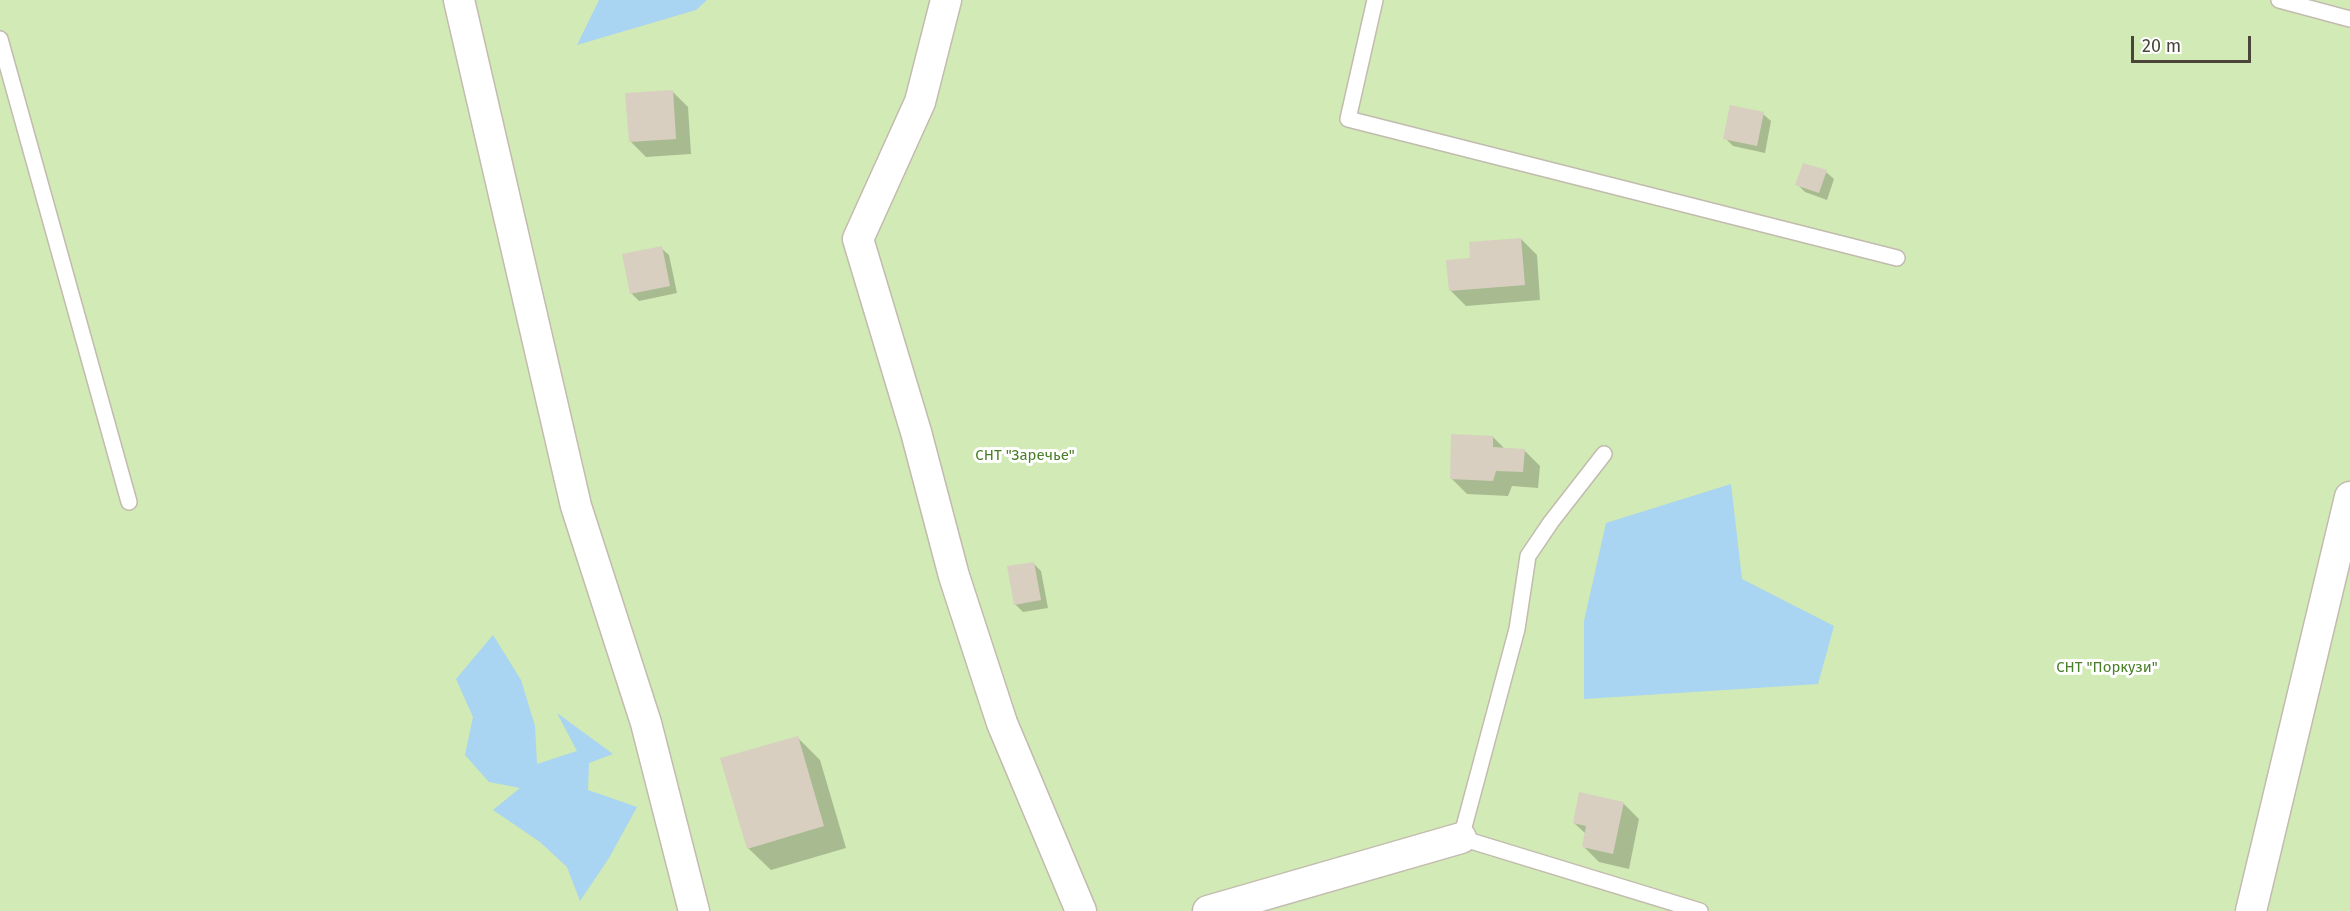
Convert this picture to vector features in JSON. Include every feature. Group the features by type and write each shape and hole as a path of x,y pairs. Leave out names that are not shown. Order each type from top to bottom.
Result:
{"street":[{"path":"459,0 576,506 645,723 694,911"},
{"path":"946,0 920,102 858,239 916,432 954,576 1002,723 1081,911"},
{"path":"2251,911 2350,497"},
{"path":"1208,911 1461,838"}],"lane":[{"path":"1375,0 1348,119 1897,258"},
{"path":"2279,0 2350,19"},
{"path":"0,39 129,502"},
{"path":"1605,454 1551,522 1528,556 1517,629 1461,838 1700,911"}],"green space":[{"name":"СНТ \"Заречье\"","path":"0,0 2350,0 2350,911 0,911"}],"water":[{"path":"599,0 707,0 696,10 577,45"},
{"path":"1731,484 1742,579 1834,626 1818,684 1584,699 1584,621 1606,523"},
{"path":"493,635 521,680 535,726 537,764 577,751 557,713 613,754 589,763 588,790 637,807 609,858 580,901 567,867 540,842 493,810 520,788 489,782 465,755 473,717 456,679"}],"building":[{"path":"673,90 676,139 629,142 625,93"},
{"path":"1730,105 1764,112 1757,146 1723,139"},
{"path":"1803,163 1827,170 1819,193 1795,185"},
{"path":"1521,238 1525,285 1449,291 1446,260 1470,258 1469,242"},
{"path":"662,246 670,286 630,294 622,254"},
{"path":"1451,434 1493,436 1493,447 1525,449 1523,472 1496,471 1493,481 1450,479"},
{"path":"1034,562 1041,600 1014,605 1007,566"},
{"path":"798,736 824,826 747,849 720,758"},
{"path":"1579,792 1624,802 1613,854 1582,847 1586,826 1573,823"}],"park label":[{"name":"СНТ \"Поркузи\"","path":"2107,668"}]}
